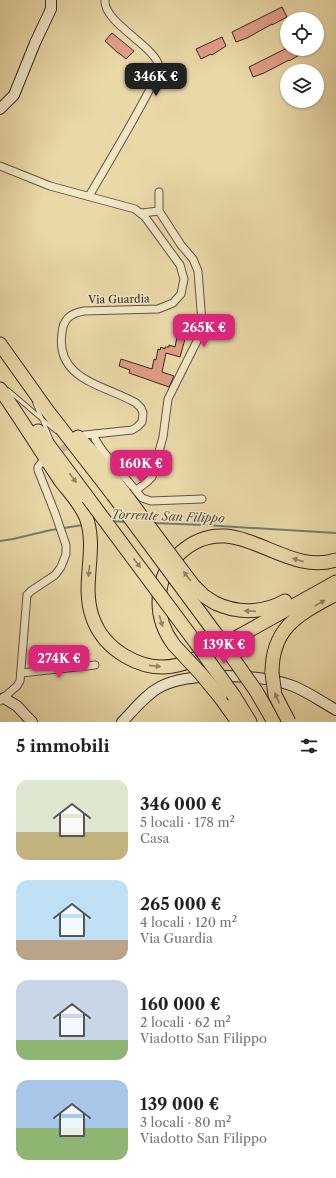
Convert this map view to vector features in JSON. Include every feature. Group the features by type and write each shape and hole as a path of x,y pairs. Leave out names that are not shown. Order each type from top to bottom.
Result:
{"highway":[{"path":"2,347 32,377 71,429 124,493 193,585 204,596 226,608 255,612 279,605 336,574"},
{"path":"2,347 78,449 124,493 256,691 274,722"},
{"path":"3,386 60,461 85,503 188,632 234,696 250,722"},
{"path":"3,386 62,482 85,503 91,548 87,593 89,604 94,621 102,636 118,651 140,663 151,666 171,666 186,662 215,649 336,582"},
{"path":"238,722 220,697 174,645 165,632 160,616 160,589 164,575 172,562 193,544 210,538 231,536 244,539 302,561 316,563 336,560"},
{"path":"289,722 275,695 272,673 272,658 279,638 287,626 304,611 336,594"}],"street":[{"path":"0,109 14,95 34,43 51,9 51,0"},
{"path":"89,196 140,107 159,70 159,66 152,55 115,20 106,8 105,0"},
{"path":"0,166 50,186 131,207 142,213 160,211"},
{"path":"124,493 147,482 152,477 163,437 168,399 202,328 199,276 197,267 193,259 181,245 160,211 159,192"},
{"name":"Via Guardia","path":"85,435 135,429 142,422 142,411 139,405 131,400 87,380 71,368 65,360 61,346 61,334 65,321 70,315 84,310 152,310 162,308 176,300 181,294 184,283 184,274 180,265 142,213"},
{"path":"95,434 95,439 124,493 151,501 202,499"},
{"path":"32,722 17,706 2,700 19,684 27,595 52,578 65,559 67,551 55,513 38,470 41,463"},
{"path":"21,673 95,665"},
{"path":"122,722 148,695 160,687 184,680 212,676 239,676 287,684 311,694 336,710"}],"lane":[{"path":"24,378 60,461"},
{"path":"3,386 78,449"}],"building":[{"path":"282,7 284,12 280,12 280,21 247,38 236,42 232,32"},
{"path":"112,33 134,51 126,59 105,41"},
{"path":"222,37 226,46 212,55 211,54 201,59 196,49"},
{"path":"280,52 280,56 298,56 253,77 249,67"},
{"path":"182,335 185,339 180,357 166,353 162,372 174,376 169,387 129,373 130,370 119,366 121,359 152,369 154,359 156,360 158,349 160,350 161,347 165,349 165,347 169,347 169,345 175,347 177,337"}],"waterway":[{"name":"Torrente San Filippo","path":"111,521 127,522"},
{"name":"Torrente San Filippo","path":"153,523 336,533"},
{"name":"Torrente San Filippo","path":"0,541 83,525"}],"tunnel":[{"path":"53,455 75,441"}]}
